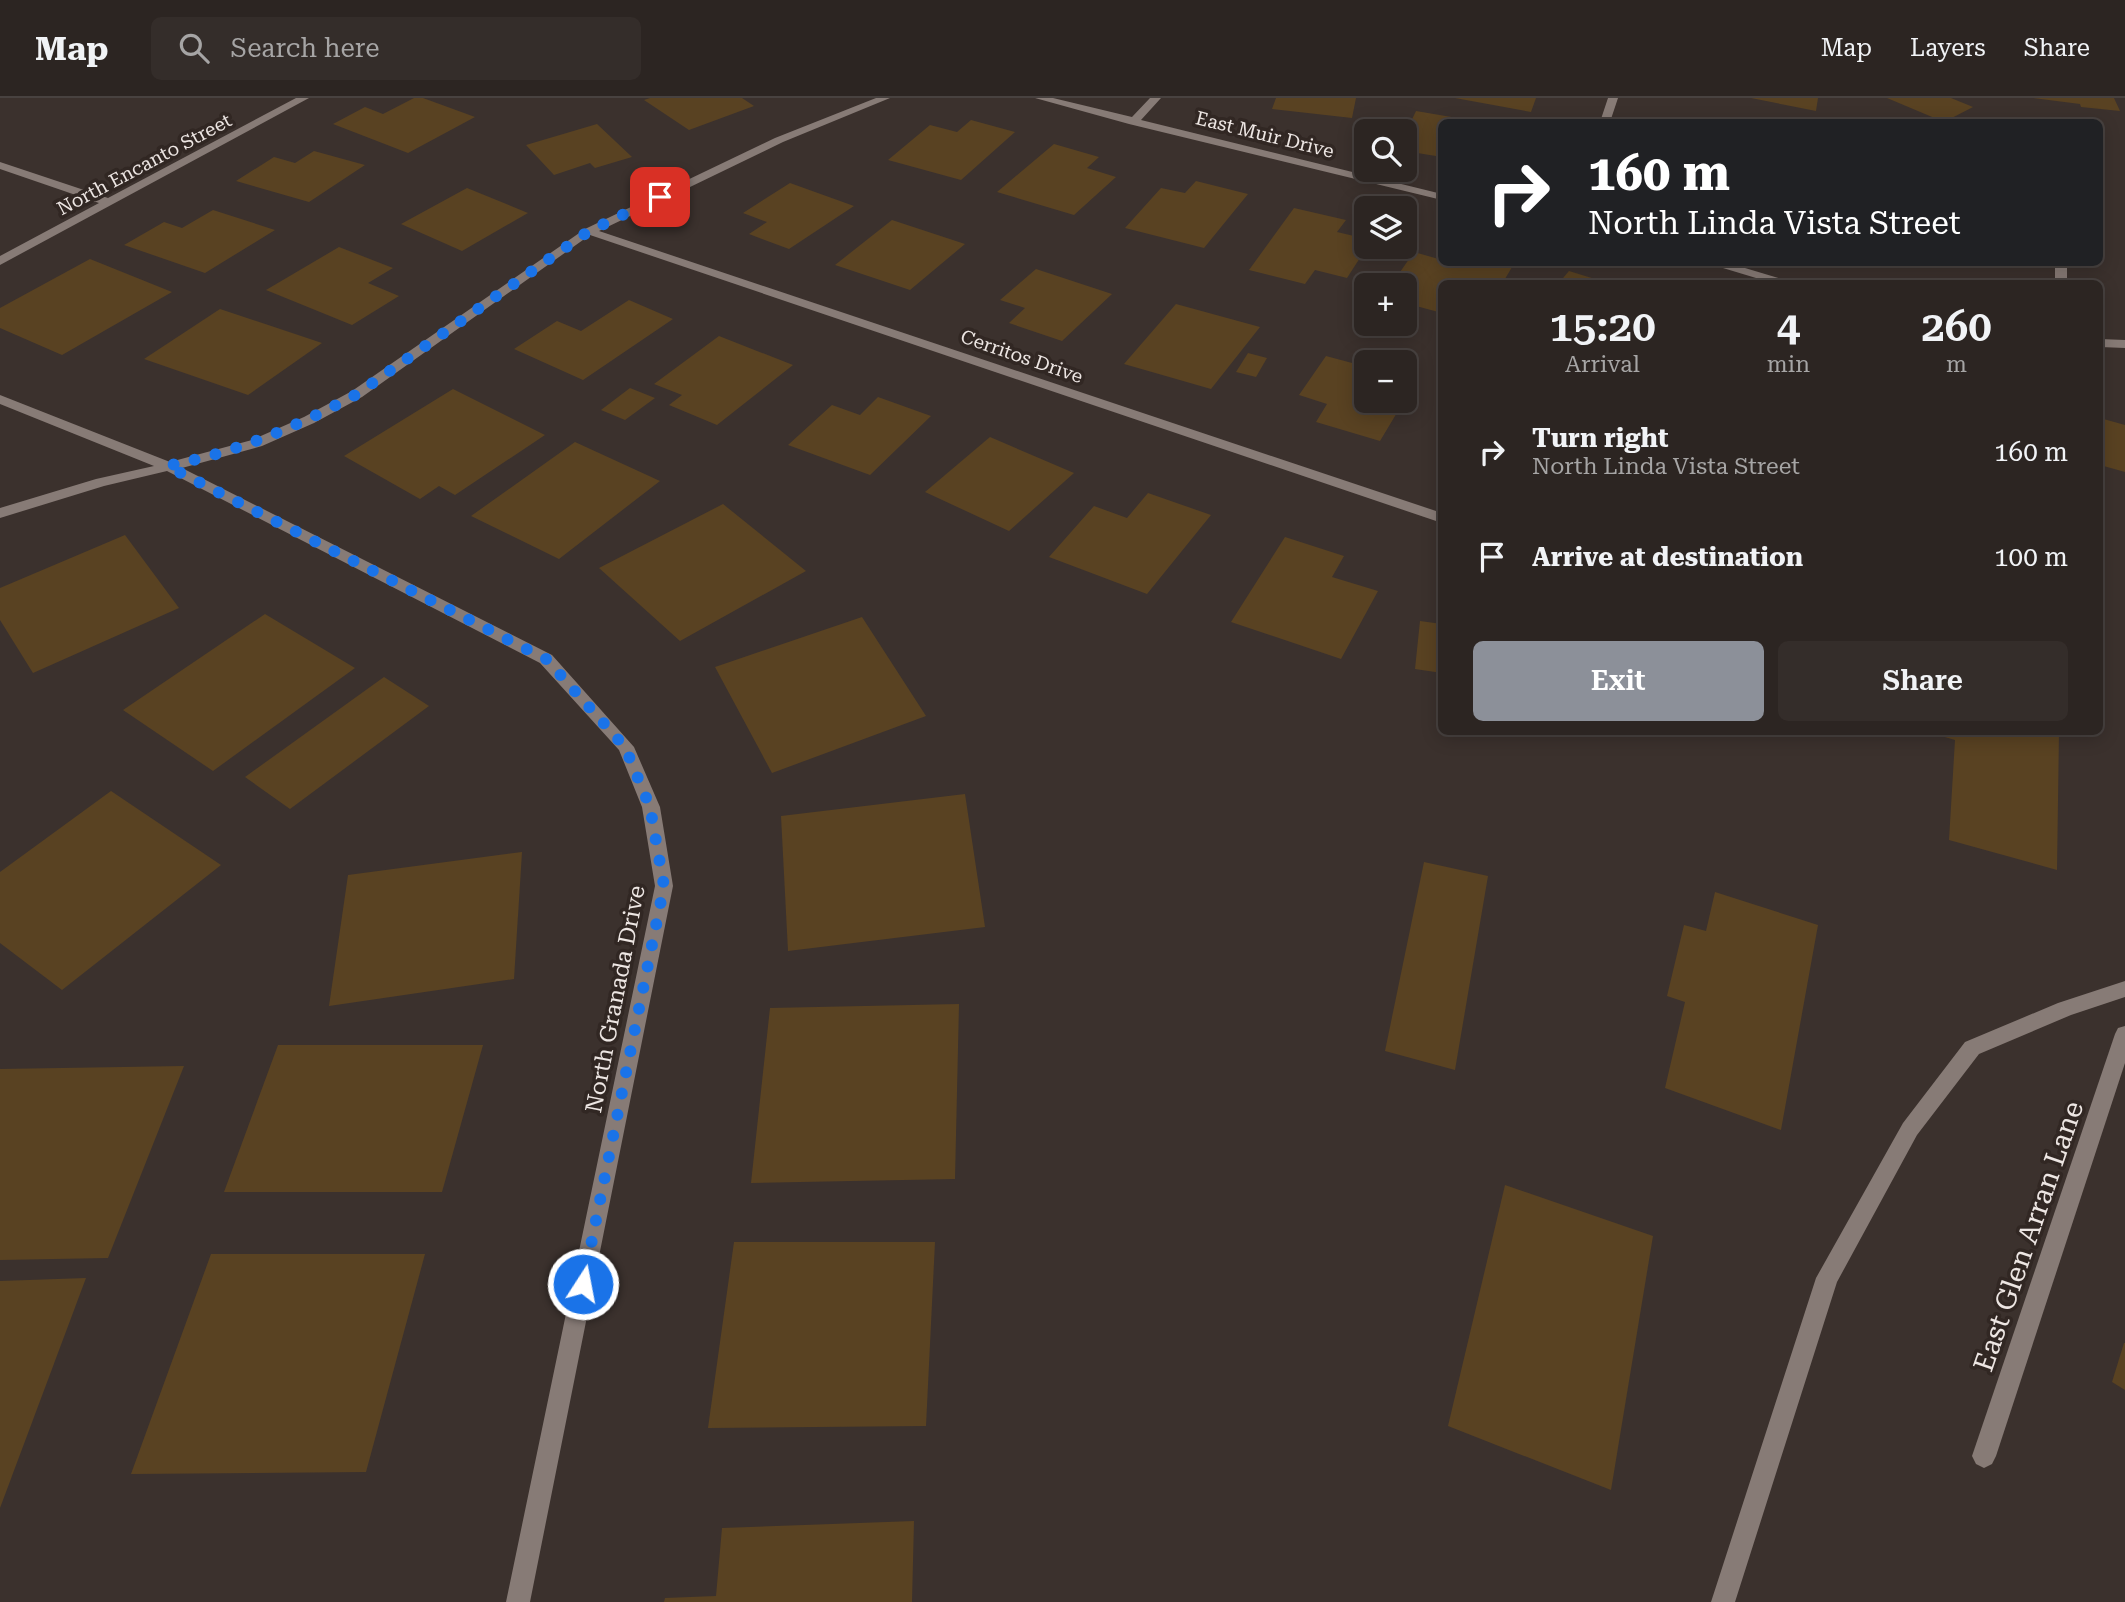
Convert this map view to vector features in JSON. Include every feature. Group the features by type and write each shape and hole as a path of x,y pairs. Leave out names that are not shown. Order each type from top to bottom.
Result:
{"street":[{"name":"North Encanto Street","path":"0,261 304,98"},
{"path":"0,513 100,482 216,456 257,443 309,420 357,394 589,231 779,140 885,98"},
{"name":"East Muir Drive","path":"1040,98 1438,196"},
{"path":"1133,122 1156,98"},
{"path":"1606,119 1613,98"},
{"path":"0,165 110,203"},
{"name":"Cerritos Drive","path":"589,231 1438,517"},
{"path":"1724,266 1778,280"},
{"path":"2103,343 2125,344"},
{"name":"North Granada Drive","path":"0,399 167,466 546,659 625,747 650,807 664,886 519,1602"},
{"path":"1723,1602 1827,1278 1910,1129 1972,1048 2065,1009 2125,989"},
{"name":"East Glen Arran Lane","path":"1984,1456 2125,1034"}],"building":[{"path":"414,98 423,98 475,117 408,153 333,124 365,107 383,114"},
{"path":"742,98 754,106 689,130 644,100"},
{"path":"1276,98 1356,98 1352,118 1272,109"},
{"path":"1455,98 1536,98 1531,112"},
{"path":"1751,98 1818,98 1816,111"},
{"path":"1887,98 1951,98 1973,107 1950,119 1937,119"},
{"path":"2033,98 2114,98 2120,111 2081,107 2080,104"},
{"path":"1416,111 1463,119 1438,119 1438,156 1417,153 1417,119 1412,119"},
{"path":"971,120 1015,132 961,180 888,160 930,125 957,132"},
{"path":"597,124 632,157 595,168 590,163 554,175 526,145"},
{"path":"1054,144 1099,157 1087,168 1116,177 1074,215 997,192"},
{"path":"314,151 365,165 309,202 236,181 274,157 295,163"},
{"path":"1196,181 1248,194 1204,248 1125,228 1161,188 1185,193"},
{"path":"790,183 854,206 789,249 749,234 767,222 743,213"},
{"path":"467,188 528,213 462,251 401,224"},
{"path":"1294,208 1346,220 1337,232 1354,236 1354,259 1359,259 1347,278 1315,270 1305,284 1249,270"},
{"path":"213,210 275,230 205,273 124,245 164,222 182,228"},
{"path":"892,220 965,244 910,290 835,265"},
{"path":"339,247 393,268 368,283 399,296 352,325 266,290"},
{"path":"1417,253 1438,259 1438,266 1513,266 1504,280 1438,280 1438,312 1417,306 1417,273 1399,273 1409,259 1417,259"},
{"path":"90,259 172,292 62,355 0,328 0,308"},
{"path":"1036,269 1112,294 1062,341 1009,323 1025,308 1000,300"},
{"path":"1569,271 1598,280 1561,280"},
{"path":"629,300 673,319 583,380 514,349 557,321 581,331"},
{"path":"1176,304 1260,327 1211,389 1124,364"},
{"path":"220,309 322,343 248,395 144,359"},
{"path":"719,336 793,365 717,425 669,405 682,395 654,384"},
{"path":"1248,353 1267,358 1256,377 1236,372"},
{"path":"1326,356 1354,364 1354,413 1397,413 1380,441 1316,422 1327,404 1299,395"},
{"path":"630,388 655,398 625,420 601,410"},
{"path":"453,389 545,435 455,495 439,486 420,499 344,456"},
{"path":"878,397 931,416 870,475 788,445 832,405 860,415"},
{"path":"2103,419 2125,425 2125,472 2103,466"},
{"path":"990,437 1074,473 1009,531 925,492"},
{"path":"575,442 660,481 559,559 471,516"},
{"path":"1148,493 1211,515 1147,594 1049,557 1094,506 1127,518"},
{"path":"723,504 806,571 680,641 599,568"},
{"path":"125,535 179,608 33,673 0,620 0,588"},
{"path":"1285,537 1344,556 1332,577 1378,591 1341,659 1231,622"},
{"path":"265,614 355,668 213,771 123,710"},
{"path":"862,617 926,716 772,773 715,667"},
{"path":"1420,621 1438,623 1438,672 1415,669"},
{"path":"384,677 429,706 290,809 245,777"},
{"path":"1938,735 2059,735 2057,870 1949,840 1955,740"},
{"path":"111,791 221,865 62,990 0,943 0,872"},
{"path":"965,794 985,927 788,951 781,816"},
{"path":"522,852 514,979 329,1006 348,875"},
{"path":"1424,862 1488,876 1455,1070 1385,1051"},
{"path":"1715,892 1818,925 1781,1130 1665,1088 1685,1002 1667,996 1684,925 1706,931"},
{"path":"959,1004 955,1179 751,1183 770,1008"},
{"path":"278,1045 483,1045 442,1192 224,1192"},
{"path":"184,1066 108,1258 0,1260 0,1069"},
{"path":"1505,1185 1653,1236 1611,1490 1448,1426"},
{"path":"734,1242 935,1242 926,1426 708,1428"},
{"path":"211,1254 425,1254 366,1472 131,1474"},
{"path":"86,1278 0,1508 0,1281"},
{"path":"2125,1343 2125,1390 2112,1382"},
{"path":"914,1521 912,1602 664,1602 665,1598 716,1596 722,1528"}],"route":[{"path":"583,1284 664,886 650,807 625,747 546,659 167,466 216,456 257,443 309,420 357,394 589,231 660,197"}]}
